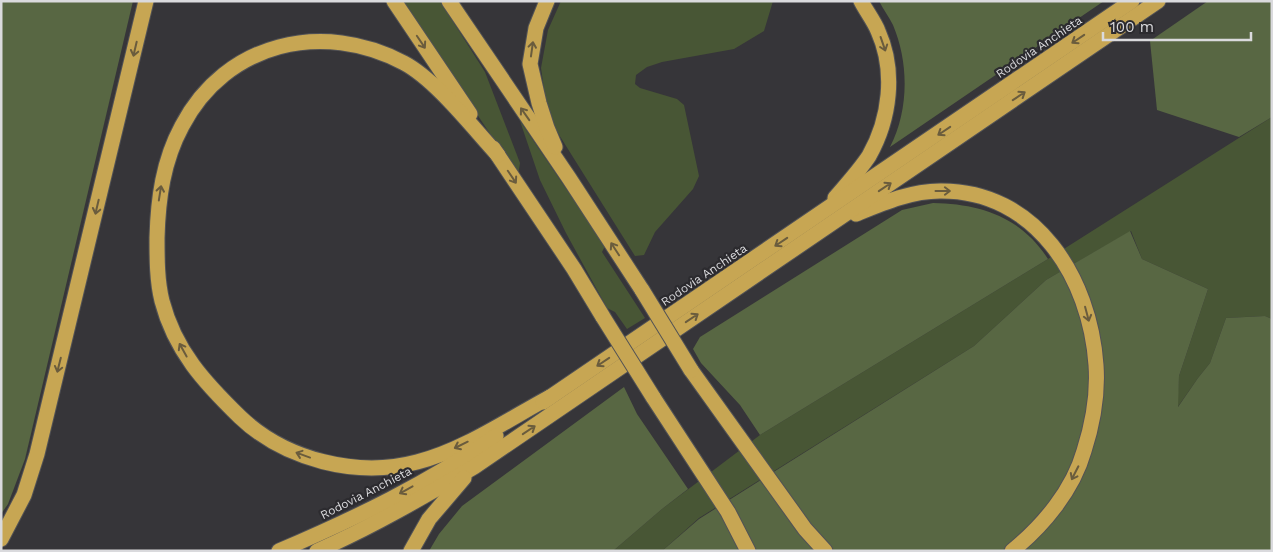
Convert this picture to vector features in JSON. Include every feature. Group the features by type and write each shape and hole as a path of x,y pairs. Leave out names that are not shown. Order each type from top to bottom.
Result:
{"highway":[{"path":"1,539 24,495 37,454 146,1"},
{"path":"394,1 574,269 653,397 728,512 748,551"},
{"path":"449,1 569,178 642,290 691,370 805,529 825,551"},
{"path":"547,1 536,28 530,64 547,128 569,178"},
{"path":"826,219 869,155 881,131 888,102 889,79 886,53 878,30 860,1"},
{"name":"Rodovia Anchieta","path":"317,551 354,535 396,513 474,467 1132,1"},
{"name":"Rodovia Anchieta","path":"279,551 375,507 466,457 550,398 1158,1"},
{"path":"498,156 426,79 407,65 386,54 352,44 324,40 280,46 255,54 238,64 203,94 190,110 180,127 161,186 158,217 158,274 162,300 168,320 191,364 218,396 251,427 270,440 308,457 348,466 372,468 417,462 461,445 550,398"},
{"path":"826,219 907,195 955,191 991,200 1008,207 1033,224 1056,249 1068,270 1084,306 1094,345 1096,374 1093,417 1084,452 1065,491 1040,525 1012,551"},
{"path":"411,551 429,519 474,467"}],"green space":[{"path":"1,1 133,1 25,459 8,504 1,514"},
{"path":"402,1 440,1 485,72 520,163 518,176"},
{"path":"561,1 773,1 764,31 734,49 662,62 647,67 636,75 635,84 640,88 677,99 684,105 699,176 693,189 655,232 644,255 635,256 556,130 546,103 541,68 548,30"},
{"path":"879,1 1104,1 890,147 901,118 904,102 904,71 902,55 893,25"},
{"path":"1208,1 1272,1 1272,117 1239,137 1157,110 1150,41"},
{"path":"1272,117 1272,319 1265,316 1226,318 1210,363 1177,408 1179,376 1208,289 1142,259 1131,231 1046,280 974,346 699,518 662,551 613,551 662,509 760,435 1048,259"},
{"path":"520,121 605,246 602,252 645,318 627,329 615,312 607,308 566,233 540,180"},
{"path":"933,203 967,206 998,216 1012,223 1025,233 1048,259 760,435 740,405 701,363 693,349 700,337 902,210"},
{"path":"1130,231 1142,259 1208,289 1179,376 1178,407 1210,363 1226,318 1265,316 1272,319 1272,551 662,551 699,519 974,346 1046,280"},
{"path":"624,387 637,414 688,489 613,551 429,551 439,534 462,506"}]}
